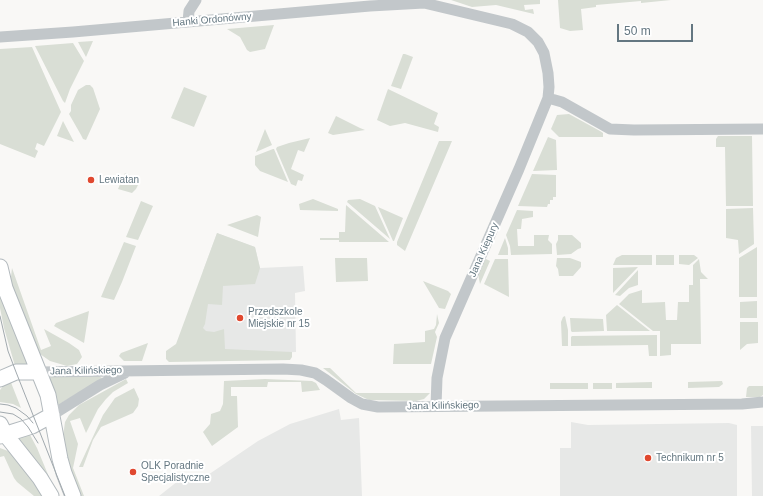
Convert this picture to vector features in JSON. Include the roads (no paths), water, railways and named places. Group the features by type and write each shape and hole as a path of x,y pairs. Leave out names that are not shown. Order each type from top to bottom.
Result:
{"main road":[{"path":"0,267 5,288 48,395 62,466 73,496"},
{"path":"0,379 16,372 39,372"},
{"path":"51,496 40,478 2,431 36,424 52,414"}],"street":[{"path":"188,22 189,11 196,0"},
{"name":"Hanki Ordonówny","path":"0,37 424,1"},
{"name":"Jana Kiepury","path":"424,1 512,24 528,32 538,42 544,53 549,87 548,98 519,169 445,338 437,378 436,406"},
{"path":"548,98 562,102 610,129 763,129"},
{"name":"Jana Kilińskiego","path":"39,372 301,370 315,373 362,404 378,407 742,404 763,402"},
{"name":"Jana Kilińskiego","path":"52,414 113,378 133,371"}],"tram line":[{"path":"0,316 8,351 65,496"},
{"path":"0,404 16,408 27,416 33,423"},
{"path":"0,412 13,414 21,419 38,443"}],"place":[{"name":"Lewiatan","path":"91,180"},
{"name":"Przedszkole Miejskie nr 15","path":"240,318"},
{"name":"Technikum nr 5","path":"648,458"},
{"name":"OLK Poradnie Specjalistyczne","path":"133,472"}]}
